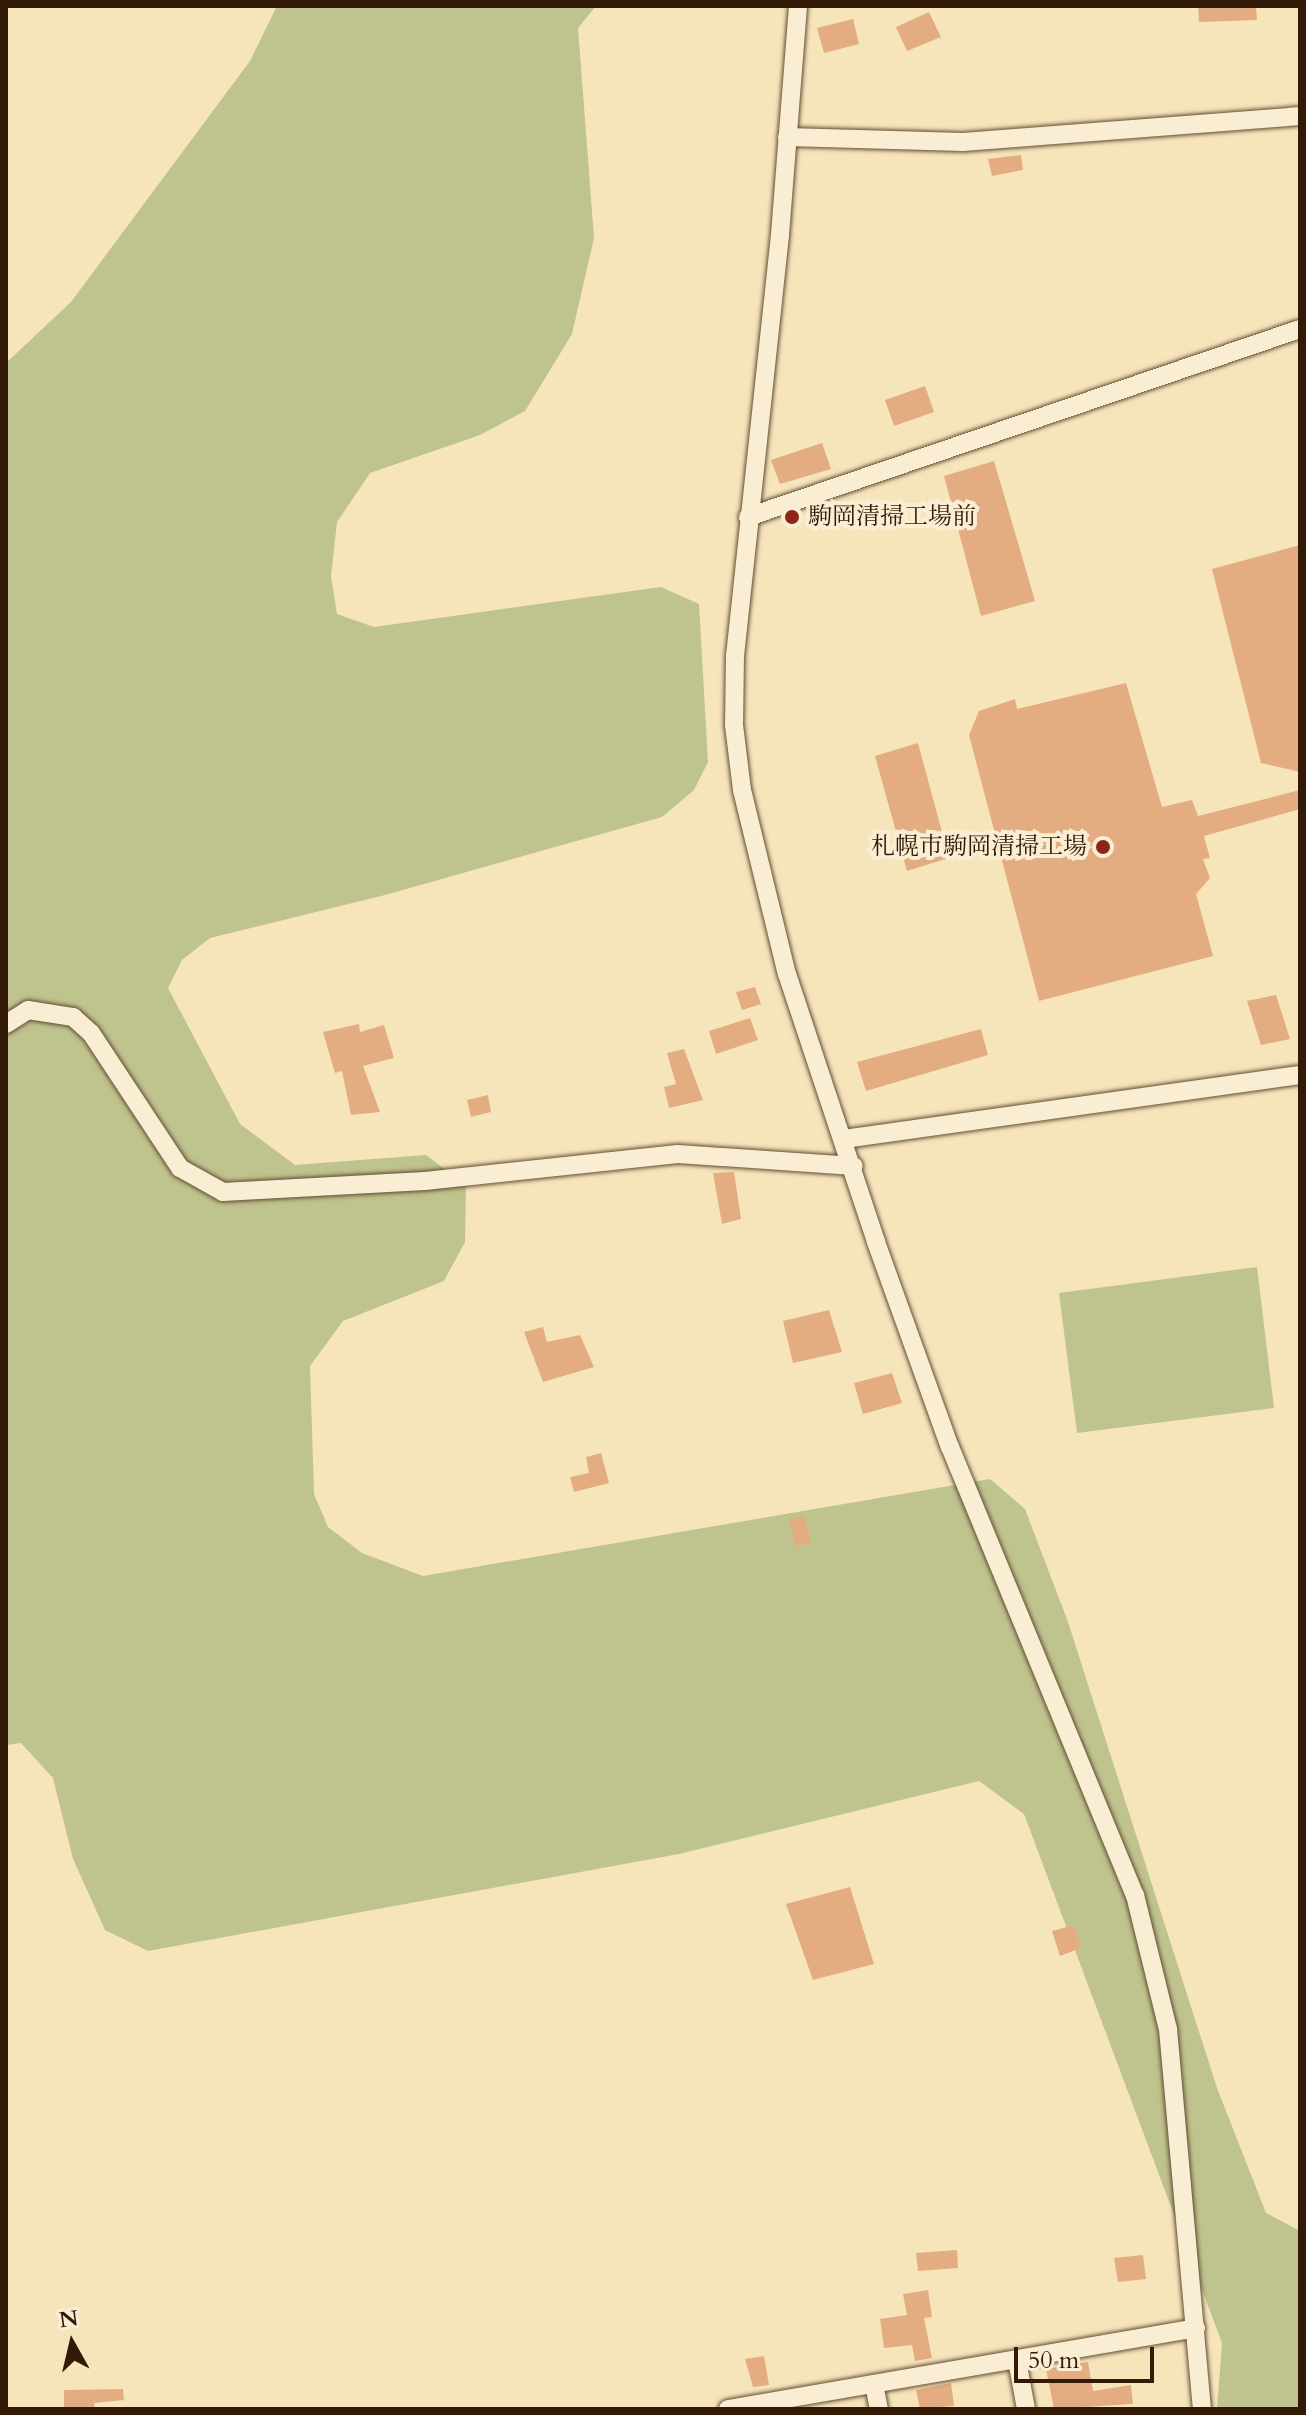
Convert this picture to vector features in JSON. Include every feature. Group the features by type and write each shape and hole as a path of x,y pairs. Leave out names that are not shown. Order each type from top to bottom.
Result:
{"street":[{"path":"798,6 748,517 735,683 742,790 787,974 950,1447 1135,1895 1168,2029 1202,2409"},
{"path":"787,137 963,142 1300,116"},
{"path":"748,517 1300,329"},
{"path":"6,1024 28,1010 73,1017 91,1033 180,1168 223,1192 425,1181 678,1154 854,1166"},
{"path":"844,1139 1300,1075"},
{"path":"731,2409 1196,2328"},
{"path":"1017,2360 1026,2409"},
{"path":"874,2384 879,2409"}],"green space":[{"path":"277,6 596,6 578,28 594,238 572,334 525,411 480,435 370,473 337,522 331,576 337,614 374,627 661,587 699,604 708,762 694,790 662,817 385,895 210,938 182,960 168,988 240,1124 295,1165 426,1155 466,1185 465,1242 444,1281 343,1321 310,1366 314,1494 328,1527 362,1553 423,1576 990,1479 1025,1509 1068,1622 1217,2088 1266,2213 1300,2231 1300,2409 1217,2409 1222,2343 1024,1814 979,1781 679,1854 148,1951 105,1930 73,1859 53,1778 21,1743 6,1745 6,363 71,302 250,61"},
{"path":"1257,1267 1274,1408 1077,1433 1059,1293"}],"building":[{"path":"1198,6 1256,6 1257,20 1199,22"},
{"path":"929,12 941,37 907,51 896,27"},
{"path":"853,19 859,44 824,53 817,28"},
{"path":"1021,155 1023,170 992,176 988,159"},
{"path":"925,386 934,412 894,426 885,400"},
{"path":"822,443 831,469 780,484 771,460"},
{"path":"994,461 1035,601 981,616 944,476"},
{"path":"1300,545 1300,772 1261,763 1212,569"},
{"name":"札幌市駒岡清掃工場","path":"1126,683 1162,807 1192,800 1198,816 1300,790 1300,809 1204,836 1210,858 1203,859 1210,878 1196,894 1213,956 1039,1001 969,735 979,711 1015,699 1017,709"},
{"path":"918,743 949,858 907,871 875,756"},
{"path":"755,987 761,1004 742,1010 736,992"},
{"path":"1276,995 1290,1039 1261,1045 1247,1001"},
{"path":"750,1018 758,1040 716,1054 709,1031"},
{"path":"359,1024 360,1032 384,1025 394,1058 363,1066 380,1112 351,1115 342,1071 335,1073 323,1032"},
{"path":"981,1029 988,1055 866,1091 857,1062"},
{"path":"684,1049 703,1100 669,1108 664,1087 676,1084 667,1053"},
{"path":"488,1095 491,1112 471,1117 467,1100"},
{"path":"734,1172 741,1219 722,1224 713,1173"},
{"path":"829,1310 842,1352 793,1363 783,1321"},
{"path":"543,1327 547,1342 580,1335 594,1367 543,1382 524,1332"},
{"path":"892,1373 902,1403 863,1414 854,1383"},
{"path":"601,1453 609,1483 574,1492 570,1477 589,1473 586,1457"},
{"path":"804,1516 811,1543 796,1547 789,1519"},
{"path":"850,1887 874,1964 813,1980 786,1904"},
{"path":"1074,1925 1081,1948 1060,1956 1052,1931"},
{"path":"957,2250 958,2268 918,2271 916,2253"},
{"path":"1143,2255 1146,2279 1118,2282 1114,2258"},
{"path":"928,2290 932,2317 924,2318 932,2358 915,2361 912,2345 884,2348 880,2319 907,2315 903,2294"},
{"path":"764,2356 769,2385 753,2387 745,2359"},
{"path":"1088,2362 1093,2391 1131,2385 1133,2404 1054,2409 1046,2369"},
{"path":"951,2383 954,2406 920,2409 916,2390"},
{"path":"123,2389 124,2400 94,2403 95,2409 64,2409 64,2390"}],"place":[{"name":"駒岡清掃工場前","path":"792,517"},
{"name":"札幌市駒岡清掃工場","path":"1103,847"}]}
